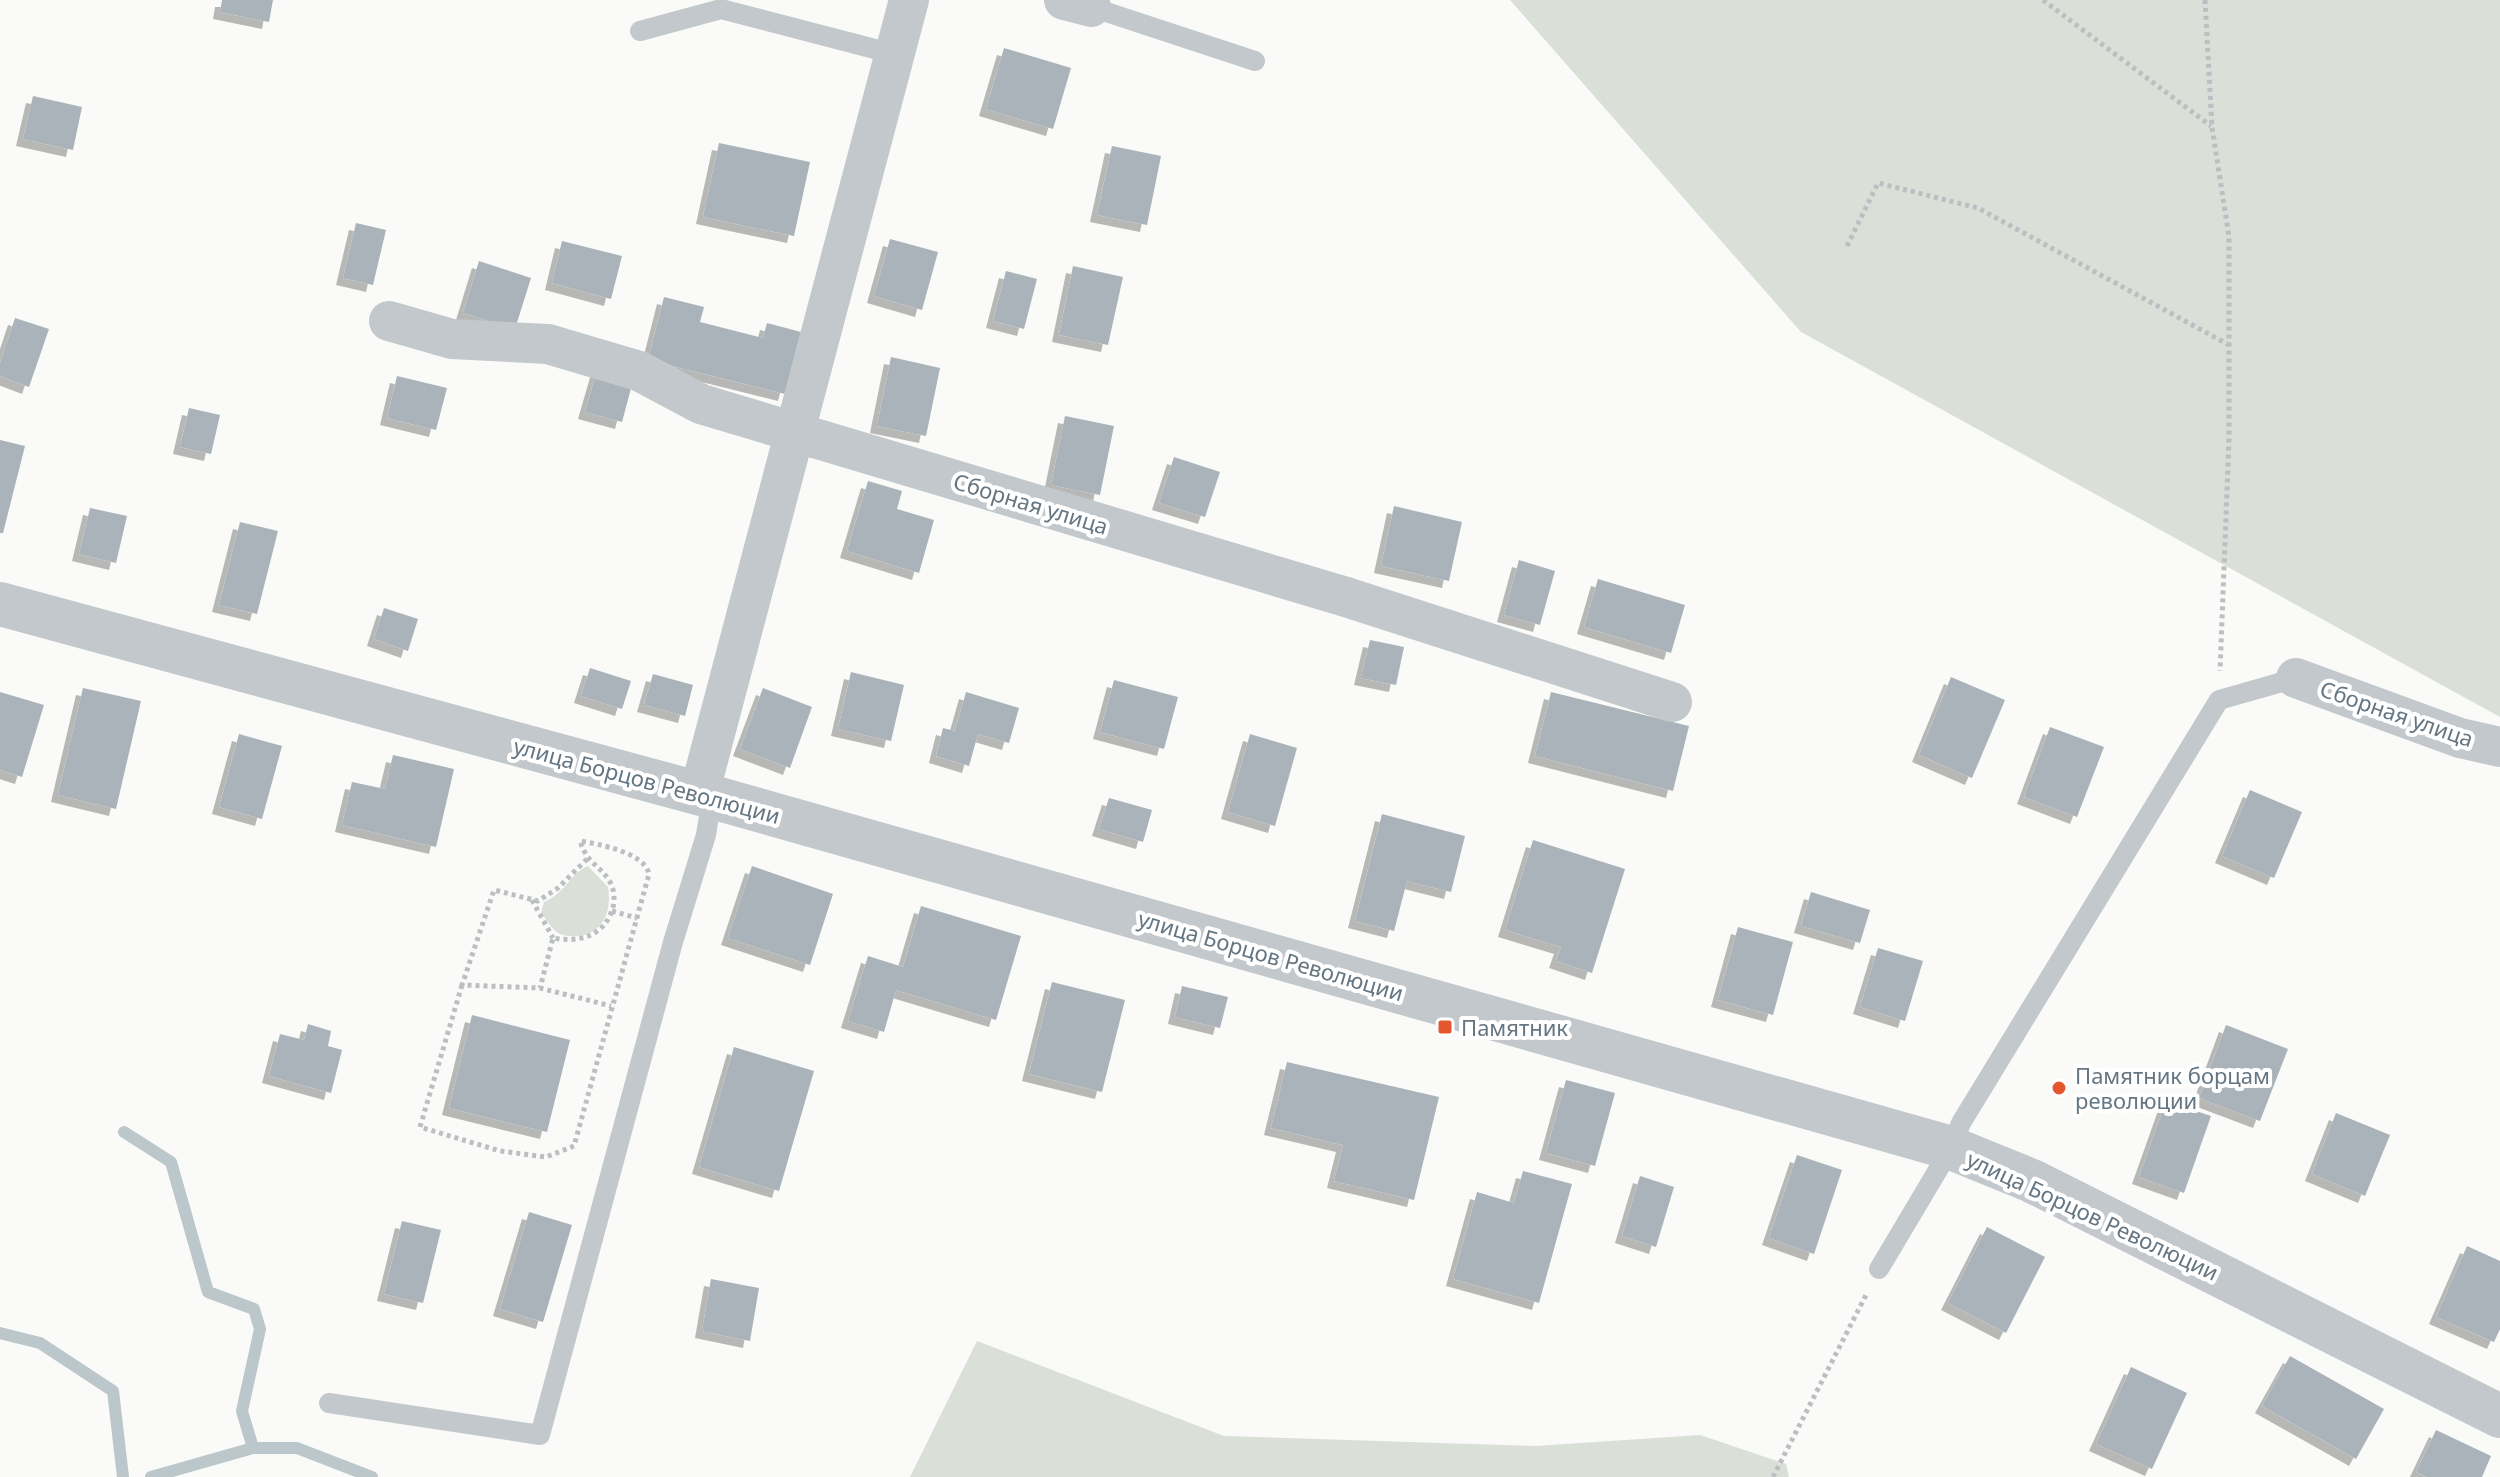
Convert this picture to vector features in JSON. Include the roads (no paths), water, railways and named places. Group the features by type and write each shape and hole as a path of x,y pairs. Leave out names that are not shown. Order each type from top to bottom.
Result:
{"street":[{"path":"706,796 794,432 909,0"},
{"name":"Сборная улица","path":"389,321 452,339 548,344 639,371 701,404 1346,597 1672,702"},
{"name":"улица Борцов Революции","path":"0,604 706,796 1951,1148 2032,1181 2500,1416"},
{"name":"Сборная улица","path":"2296,678 2460,738 2500,747"}],"lane":[{"path":"1078,4 1255,61"},
{"path":"640,31 721,9 894,54"},
{"path":"1879,1269 1951,1148 1961,1123 2219,700 2296,678"},
{"path":"329,1403 540,1435 673,942 706,835 706,796"}],"waterway":[{"path":"124,1132 171,1162 208,1292 254,1309 260,1329 242,1411 253,1448"},
{"path":"0,1333 40,1343 113,1391 123,1477"},
{"path":"151,1477 253,1448 297,1448 372,1477"}],"place":[{"name":"Памятник","path":"1445,1027"},
{"name":"Памятник борцам революции","path":"2059,1088"}]}
